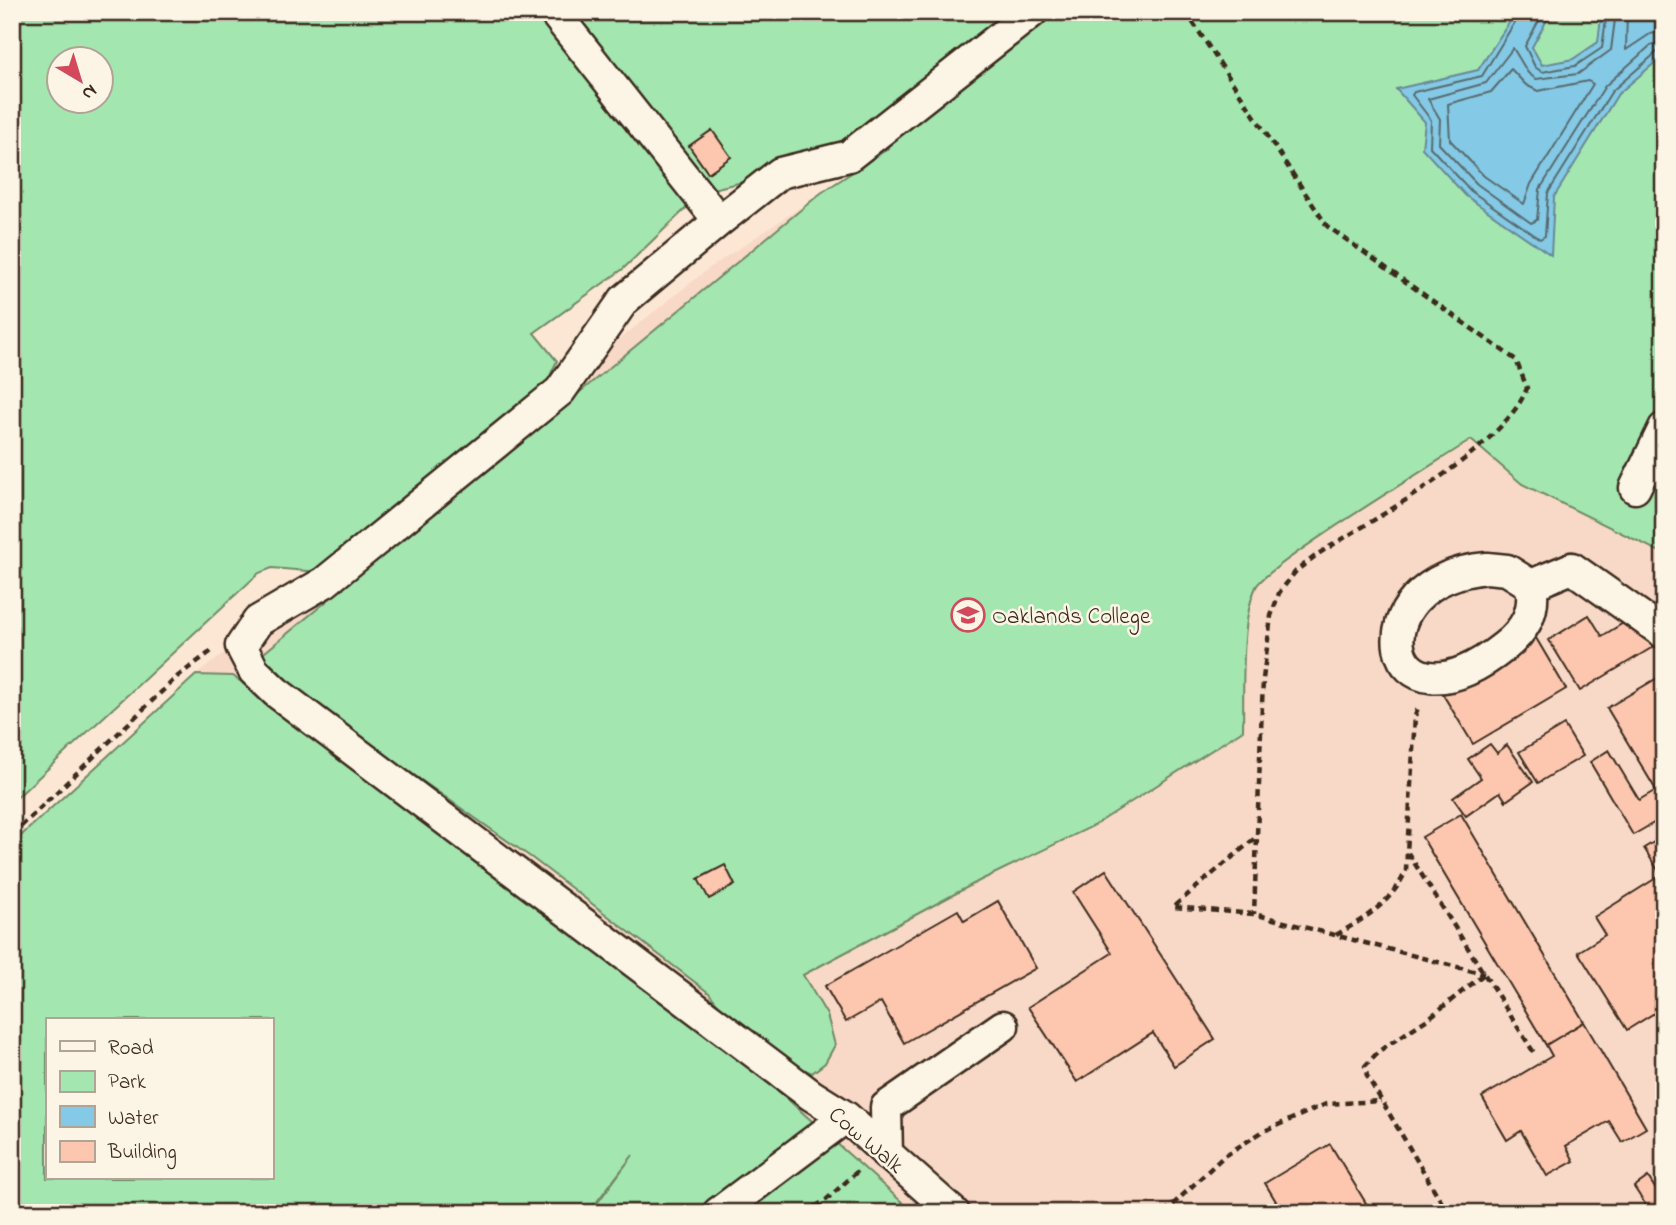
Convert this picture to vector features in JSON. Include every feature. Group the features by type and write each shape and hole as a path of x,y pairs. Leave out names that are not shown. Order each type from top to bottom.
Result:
{"lane":[{"path":"554,12 719,221"},
{"path":"241,646 258,621 326,582 559,391 624,300 719,221 780,173 849,156 1032,12"},
{"path":"1636,488 1664,428"},
{"path":"1531,586 1572,568 1664,633"},
{"path":"1468,570 1507,570 1521,576 1531,586 1532,611 1511,641 1467,671 1445,678 1430,678 1410,669 1397,650 1399,623 1424,592 1468,570"},
{"name":"Cow Walk","path":"241,646 254,671 276,692 631,956 811,1096 846,1116 954,1213"},
{"path":"884,1152 886,1107 1003,1026"},
{"path":"718,1213 846,1116"}],"path":[{"path":"1186,12 1326,226 1516,360 1527,388 1520,405 1496,434 1460,463 1318,554 1296,571 1279,593 1271,616 1263,679 1255,838 1255,914"},
{"path":"12,835 194,662 218,648 241,646"},
{"path":"1336,936 1359,921 1399,887 1406,870 1415,716 1430,678"},
{"path":"1255,838 1173,907 1255,914 1484,974"},
{"path":"1408,853 1536,1056"},
{"path":"1448,1213 1381,1101 1367,1076 1365,1066 1379,1051 1429,1018 1484,974"},
{"path":"1164,1213 1224,1156 1262,1132 1326,1104 1381,1101"},
{"path":"805,1213 826,1200 884,1152"}],"shaded area":[{"name":"Oaklands College","path":"1068,12 1664,554 1664,1213 12,1213 12,849 196,675 708,269 891,147"}],"green space":[{"path":"12,12 1664,12 1664,554 1522,484 1471,440 1289,558 1256,587 1247,618 1245,637 1243,730 1095,825 979,881 803,975 827,1015 835,1045 825,1063 812,1073 782,1059 755,1040 709,993 532,858 253,662 821,193 889,148 704,191 623,269 534,333 557,361 546,384 319,572 272,568 259,573 12,802"},
{"path":"196,675 233,676 520,882 723,1041 914,1213 590,1213 633,1155 588,1213 12,1213 12,844"}],"water":[{"path":"1516,12 1562,12 1547,20 1532,47 1542,65 1573,59 1598,42 1601,17 1596,12 1664,12 1664,55 1618,94 1554,197 1551,255 1466,196 1422,148 1425,122 1396,89 1478,70"}],"building":[{"path":"712,130 731,157 708,173 689,146"},
{"path":"1589,615 1602,636 1635,616 1653,647 1580,691 1549,640"},
{"path":"1536,638 1566,689 1473,744 1442,693"},
{"path":"1664,674 1664,817 1633,835 1590,762 1609,750 1639,800 1656,790 1607,708"},
{"path":"1564,725 1583,756 1538,783 1519,752"},
{"path":"1490,744 1497,753 1507,745 1533,782 1506,801 1500,792 1466,816 1453,798 1481,778 1468,759"},
{"path":"1461,814 1584,1022 1546,1045 1422,837"},
{"path":"1664,836 1664,1007 1627,1030 1578,952 1605,935 1594,917 1661,875 1644,848"},
{"path":"725,865 735,885 709,899 698,879"},
{"path":"1106,870 1215,1039 1174,1066 1153,1033 1077,1082 1028,1007 1112,953 1073,892"},
{"path":"998,901 1036,968 904,1043 881,1002 846,1022 825,986 958,910 964,921"},
{"path":"1584,1022 1646,1128 1622,1142 1609,1121 1566,1146 1574,1161 1547,1176 1521,1131 1507,1140 1482,1097 1552,1056 1546,1045"},
{"path":"1330,1144 1372,1213 1283,1213 1265,1183"},
{"path":"1648,1177 1655,1188 1664,1186 1664,1213 1651,1213 1634,1187"}],"place":[{"name":"Oaklands College","path":"968,615"}]}
